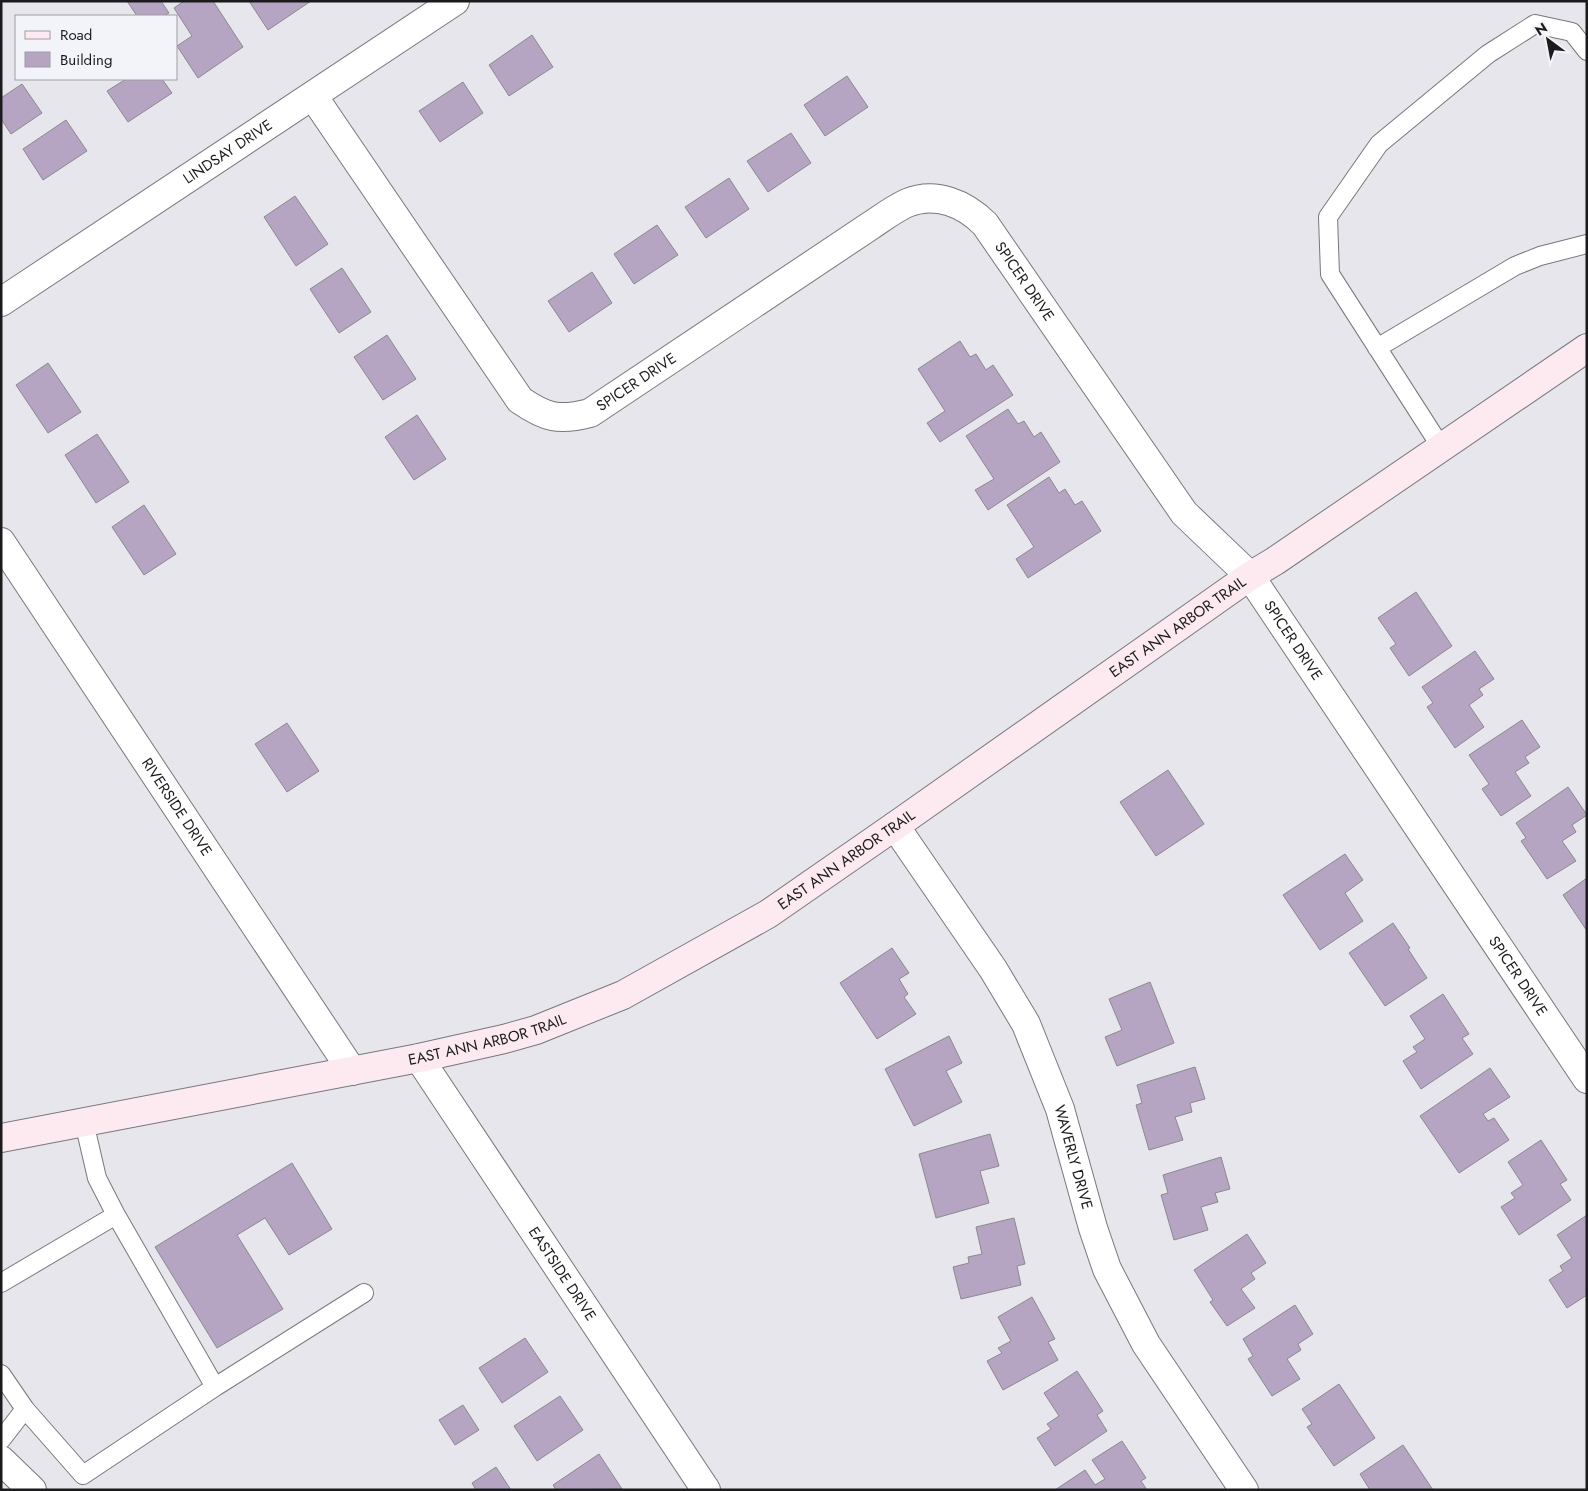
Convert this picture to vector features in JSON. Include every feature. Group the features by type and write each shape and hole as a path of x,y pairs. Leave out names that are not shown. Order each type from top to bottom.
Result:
{"street":[{"name":"LINDSAY DRIVE","path":"1,302 455,1"},
{"name":"SPICER DRIVE","path":"313,96 520,400 539,413 556,417 573,418 590,413 870,226 906,204 917,200 935,198 958,203 973,212 986,224 1184,513 1250,576 1587,1079"},
{"name":"EAST ANN ARBOR TRAIL","path":"1,1138 419,1058 536,1030 623,995 768,914 1250,576 1275,561 1587,348"},
{"name":"RIVERSIDE DRIVE","path":"1,542 352,1071"},
{"name":"WAVERLY DRIVE","path":"895,826 993,969 1026,1024 1060,1109 1106,1269 1146,1344 1244,1490"},
{"name":"EASTSIDE DRIVE","path":"419,1058 706,1490"},
{"path":"1,1460 32,1490"}],"lane":[{"path":"1440,447 1330,274 1328,217 1378,144 1488,54 1535,24 1572,32 1587,51"},
{"path":"1377,348 1515,266 1540,256 1587,244"},
{"path":"84,1122 97,1178 116,1215 215,1387"},
{"path":"1,1283 116,1215"},
{"path":"1,1374 25,1409 83,1475 215,1387 364,1293"},
{"path":"1,1440 25,1409"}],"building":[{"path":"127,1 161,1 169,13 165,15 136,15"},
{"path":"184,1 213,1 243,47 198,78 178,48 178,45 192,36 174,8"},
{"path":"249,1 311,1 268,30"},
{"path":"532,35 553,67 509,96 489,65"},
{"path":"847,76 868,107 825,136 804,105"},
{"path":"124,80 163,80 172,93 128,122 107,91"},
{"path":"463,82 483,113 440,142 419,111"},
{"path":"22,84 42,113 11,134 1,119 1,98"},
{"path":"66,120 87,151 43,180 23,149"},
{"path":"791,133 811,163 768,192 747,161"},
{"path":"729,178 749,209 706,238 685,207"},
{"path":"295,196 328,244 296,266 264,217"},
{"path":"657,225 678,255 634,284 614,254"},
{"path":"342,268 371,312 339,333 310,289"},
{"path":"592,272 612,303 569,332 548,301"},
{"path":"387,335 416,379 383,400 354,357"},
{"path":"960,341 970,357 976,354 986,370 993,365 1013,395 940,442 927,423 945,411 918,369"},
{"path":"48,363 81,412 48,433 16,385"},
{"path":"1008,409 1018,424 1024,421 1034,437 1041,432 1060,462 988,510 975,490 994,479 966,436"},
{"path":"417,415 446,459 414,480 385,437"},
{"path":"97,434 129,482 96,503 65,455"},
{"path":"1049,477 1059,493 1065,489 1075,505 1082,501 1101,531 1028,578 1016,559 1034,547 1007,505"},
{"path":"144,505 176,554 144,575 112,527"},
{"path":"1416,592 1452,646 1409,676 1390,648 1396,644 1378,618"},
{"path":"1475,651 1494,679 1479,689 1483,695 1469,705 1484,727 1455,748 1427,707 1433,703 1422,687"},
{"path":"1522,720 1540,747 1525,757 1529,763 1515,772 1531,796 1501,816 1482,789 1489,784 1469,755"},
{"path":"287,723 319,771 287,792 255,744"},
{"path":"1168,770 1204,824 1156,856 1120,802"},
{"path":"1568,787 1587,815 1572,825 1576,832 1562,841 1576,861 1547,879 1521,841 1526,838 1516,823"},
{"path":"1345,854 1363,880 1345,893 1363,921 1320,950 1283,895"},
{"path":"1587,878 1587,931 1563,895"},
{"path":"1393,923 1427,978 1385,1006 1349,953"},
{"path":"892,948 909,973 899,979 908,994 904,997 916,1014 877,1039 840,983"},
{"path":"1150,982 1174,1043 1117,1066 1105,1037 1122,1030 1109,999"},
{"path":"1443,994 1469,1034 1462,1038 1473,1054 1421,1089 1403,1061 1417,1052 1413,1047 1425,1039 1410,1016"},
{"path":"949,1036 962,1063 946,1071 962,1102 914,1126 885,1069"},
{"path":"1195,1067 1205,1099 1190,1103 1192,1112 1175,1117 1183,1140 1149,1150 1136,1105 1142,1103 1137,1085"},
{"path":"1490,1068 1510,1097 1483,1114 1488,1121 1494,1118 1509,1140 1459,1173 1420,1116"},
{"path":"990,1134 999,1166 980,1171 989,1203 936,1218 919,1154"},
{"path":"1541,1140 1567,1180 1560,1184 1571,1200 1519,1235 1501,1207 1515,1198 1511,1193 1523,1185 1508,1162"},
{"path":"1221,1157 1230,1189 1215,1193 1218,1202 1201,1207 1208,1230 1174,1240 1161,1195 1168,1193 1163,1175"},
{"path":"292,1163 332,1229 289,1255 265,1218 237,1235 283,1309 217,1348 155,1247"},
{"path":"1587,1215 1587,1295 1567,1308 1549,1280 1563,1271 1560,1266 1572,1258 1557,1235"},
{"path":"1014,1218 1025,1264 1017,1266 1021,1285 961,1299 953,1267 969,1263 968,1257 982,1254 976,1227"},
{"path":"1247,1234 1266,1263 1251,1273 1255,1279 1241,1289 1255,1308 1227,1326 1210,1302 1213,1300 1194,1270"},
{"path":"1032,1297 1055,1339 1048,1342 1058,1360 1003,1390 987,1361 1002,1353 998,1348 1011,1341 998,1317"},
{"path":"1295,1305 1313,1334 1298,1344 1301,1350 1287,1359 1300,1379 1272,1396 1248,1359 1253,1356 1243,1339"},
{"path":"525,1338 548,1372 502,1403 479,1368"},
{"path":"1077,1371 1103,1411 1097,1415 1107,1431 1055,1466 1037,1438 1051,1429 1047,1424 1059,1416 1044,1393"},
{"path":"1339,1384 1375,1438 1334,1466 1307,1427 1312,1424 1302,1409"},
{"path":"560,1396 583,1430 537,1461 514,1426"},
{"path":"463,1405 479,1430 455,1445 439,1420"},
{"path":"1122,1441 1146,1478 1141,1481 1147,1490 1055,1490 1085,1470 1095,1485 1105,1479 1092,1460"},
{"path":"1403,1445 1433,1490 1370,1490 1360,1474"},
{"path":"599,1454 622,1489 556,1490 553,1485"},
{"path":"496,1467 511,1490 476,1490 472,1483"}]}
